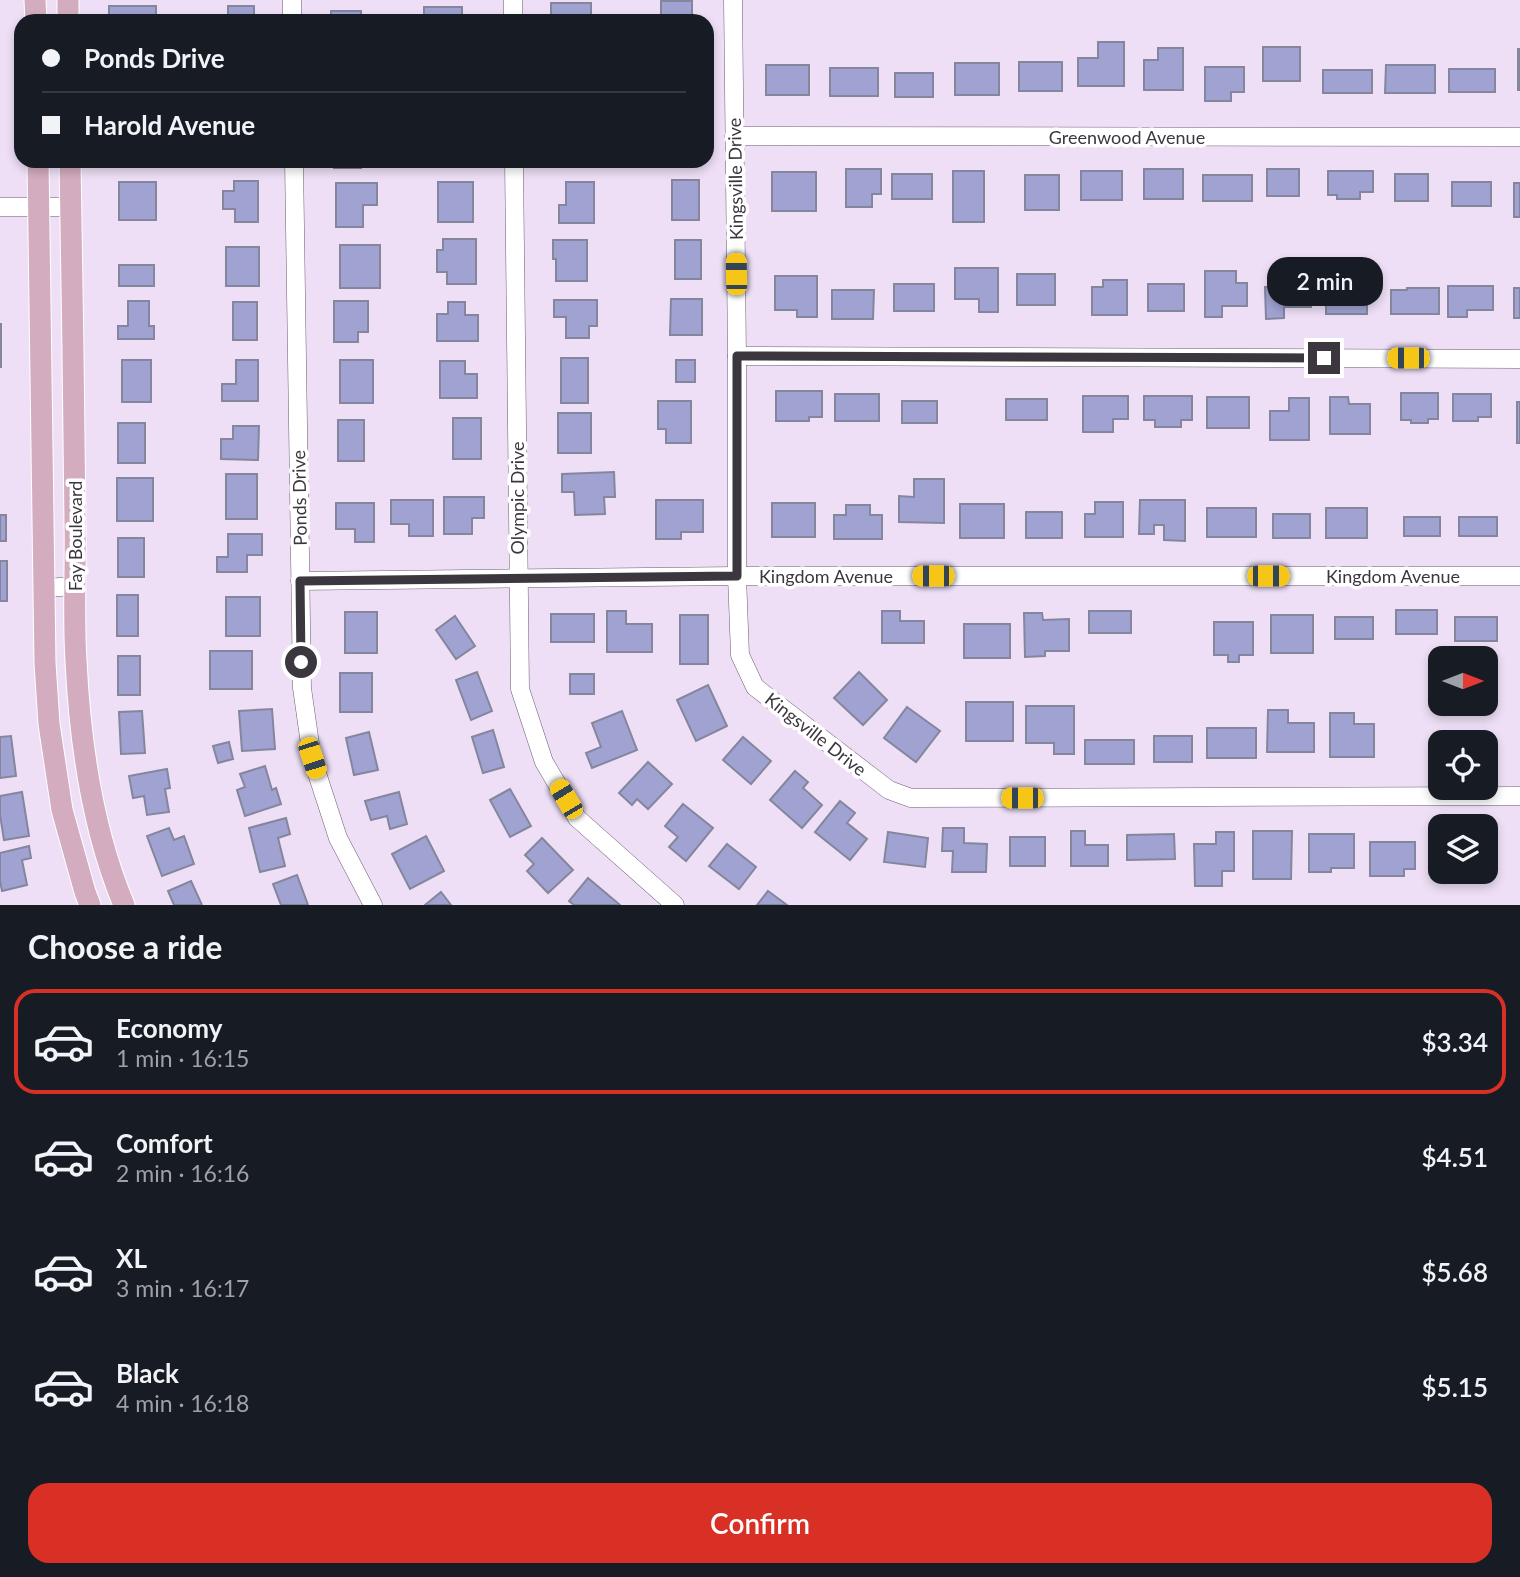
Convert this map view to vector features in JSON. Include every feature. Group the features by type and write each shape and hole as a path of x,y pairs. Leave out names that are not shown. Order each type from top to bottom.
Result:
{"main road":[{"name":"Fay Boulevard","path":"38,168 45,663 49,724 62,810 90,905"},
{"name":"Fay Boulevard","path":"70,168 76,658 80,717 88,777 101,834 124,905"}],"street":[{"name":"Kingsville Drive","path":"733,0 737,576 740,655 755,687 889,790 911,798 1520,796"},
{"name":"Greenwood Avenue","path":"734,136 1520,137"},
{"name":"Ponds Drive","path":"294,168 302,688 312,758 338,838 373,905"},
{"name":"Olympic Drive","path":"514,168 520,689 544,762 577,818 675,905"},
{"path":"0,207 71,207"},
{"path":"737,356 1520,359"},
{"name":"Kingdom Avenue","path":"300,581 737,576 1520,576"},
{"path":"44,587 76,586"}],"building":[{"path":"661,1 692,1 692,14 661,14"},
{"path":"551,3 591,3 591,14 551,14"},
{"path":"109,6 156,6 156,14 109,14"},
{"path":"228,6 254,6 254,14 228,14"},
{"path":"424,7 462,7 462,14 424,14"},
{"path":"331,11 361,11 361,14 331,14"},
{"path":"1098,42 1124,42 1124,86 1078,86 1078,58 1098,58"},
{"path":"1263,47 1300,47 1300,81 1263,81"},
{"path":"1158,48 1183,48 1183,90 1144,90 1144,60 1158,60"},
{"path":"1520,49 1520,90 1518,90"},
{"path":"1019,62 1062,62 1062,91 1019,91"},
{"path":"955,63 999,63 999,95 955,95"},
{"path":"766,65 809,65 809,95 766,95"},
{"path":"1386,65 1435,65 1435,93 1385,93"},
{"path":"1205,67 1244,67 1244,92 1231,92 1231,101 1205,101"},
{"path":"830,68 878,68 878,96 830,96"},
{"path":"1449,69 1495,69 1495,92 1449,92"},
{"path":"1323,70 1372,70 1372,93 1323,93"},
{"path":"895,73 933,73 933,97 895,97"},
{"path":"846,169 881,169 881,194 872,194 872,207 846,207"},
{"path":"1144,169 1183,169 1183,199 1144,199"},
{"path":"1267,169 1299,169 1299,196 1267,196"},
{"path":"953,171 984,171 984,222 953,222"},
{"path":"1081,171 1122,171 1122,200 1081,200"},
{"path":"1328,171 1373,171 1373,192 1360,192 1360,199 1337,199 1337,195 1328,195"},
{"path":"772,172 816,172 816,211 772,211"},
{"path":"892,174 932,174 932,199 892,199"},
{"path":"1395,174 1428,174 1428,201 1395,201"},
{"path":"1025,175 1059,175 1059,210 1025,210"},
{"path":"1203,175 1252,175 1252,201 1203,201"},
{"path":"672,180 699,180 699,220 672,220"},
{"path":"234,181 258,181 258,222 235,222 235,209 223,209 223,191 234,191"},
{"path":"119,182 156,182 156,220 119,220"},
{"path":"438,182 473,182 473,222 438,222"},
{"path":"566,182 594,182 594,223 559,223 559,205 566,205"},
{"path":"1452,182 1491,182 1491,206 1452,206"},
{"path":"336,183 377,183 377,205 363,205 363,227 336,227"},
{"path":"1514,183 1520,183 1520,217 1514,217"},
{"path":"443,239 476,239 476,284 447,284 447,272 437,272 437,250 443,250"},
{"path":"553,240 587,240 587,281 556,281"},
{"path":"675,240 701,240 701,279 675,279"},
{"path":"340,245 380,245 380,288 340,288"},
{"path":"226,247 259,247 259,286 226,286"},
{"path":"119,265 154,265 154,286 119,286"},
{"path":"955,268 998,268 998,312 979,312 979,299 955,299"},
{"path":"1205,271 1236,271 1236,283 1247,283 1247,306 1222,306 1222,317 1205,317"},
{"path":"1017,274 1055,274 1055,305 1017,305"},
{"path":"775,276 817,276 817,317 797,317 797,310 775,310"},
{"path":"1285,279 1311,279 1311,307 1284,307 1284,318 1266,319 1265,287 1285,287"},
{"path":"1103,280 1127,280 1127,315 1092,315 1092,287 1103,287"},
{"path":"894,284 934,284 934,311 894,311"},
{"path":"1148,284 1184,284 1184,311 1148,311"},
{"path":"1448,286 1493,286 1493,310 1467,310 1467,317 1448,317"},
{"path":"1439,288 1439,314 1391,314 1391,290"},
{"path":"1514,288 1520,288 1520,318 1514,318"},
{"path":"832,290 874,290 873,319 832,319"},
{"path":"1326,291 1367,291 1367,314 1326,314"},
{"path":"671,299 702,299 702,335 670,335"},
{"path":"554,300 597,300 597,326 589,326 589,338 566,338 566,317 554,317"},
{"path":"128,301 149,301 149,326 154,326 154,339 118,339 118,326 128,326"},
{"path":"334,301 368,301 368,332 358,332 358,342 334,342"},
{"path":"233,302 257,302 257,340 233,340"},
{"path":"448,302 465,302 465,315 478,315 478,341 437,341 437,314 448,314"},
{"path":"1,324 1,367 0,367"},
{"path":"561,358 588,358 588,403 561,403"},
{"path":"122,360 151,360 151,402 122,402"},
{"path":"236,360 258,360 258,401 222,401 222,384 236,384"},
{"path":"340,360 373,360 373,403 340,403"},
{"path":"676,360 695,360 695,382 676,382"},
{"path":"440,361 465,361 465,374 477,374 477,398 440,398"},
{"path":"776,391 822,391 822,417 809,417 809,421 776,421"},
{"path":"1401,393 1438,393 1438,419 1428,419 1428,423 1401,420"},
{"path":"835,394 879,394 879,421 835,421"},
{"path":"1453,394 1491,394 1491,417 1478,417 1478,421 1453,421"},
{"path":"1083,396 1128,396 1128,419 1113,419 1113,432 1083,432"},
{"path":"1144,396 1192,396 1192,420 1181,420 1181,427 1155,427 1155,420 1144,420"},
{"path":"1207,397 1249,397 1249,428 1207,428"},
{"path":"1330,397 1348,397 1349,404 1370,404 1370,434 1330,434"},
{"path":"1289,398 1309,398 1309,440 1270,440 1270,411 1289,411"},
{"path":"1006,399 1047,399 1047,420 1006,420"},
{"path":"658,401 691,401 691,443 666,443 666,429 658,429"},
{"path":"902,401 937,401 937,423 902,423"},
{"path":"1517,402 1520,402 1520,443 1517,443"},
{"path":"558,413 591,413 591,453 558,453"},
{"path":"453,418 481,418 481,459 453,459"},
{"path":"338,420 364,420 364,461 338,461"},
{"path":"118,423 145,423 145,463 118,463"},
{"path":"233,426 259,426 258,460 221,459 221,439 233,439"},
{"path":"614,472 615,497 604,497 605,514 575,515 574,492 562,492 562,474"},
{"path":"226,474 257,474 257,519 226,519"},
{"path":"117,478 153,478 153,521 117,521"},
{"path":"914,479 944,479 944,523 899,522 899,496 914,497"},
{"path":"444,497 484,497 484,518 472,518 472,534 444,534"},
{"path":"391,500 433,500 433,536 409,536 409,524 391,524"},
{"path":"656,500 703,500 703,532 681,532 681,539 656,539"},
{"path":"1140,500 1185,500 1185,541 1164,540 1164,525 1154,525 1154,534 1139,534"},
{"path":"1095,502 1123,502 1123,537 1085,537 1085,514 1095,514"},
{"path":"336,503 374,503 374,542 355,542 355,529 336,529"},
{"path":"772,503 815,503 815,537 772,537"},
{"path":"960,504 1004,504 1004,538 960,538"},
{"path":"846,505 870,505 870,515 882,515 882,539 834,539 834,515 846,515"},
{"path":"1207,508 1256,508 1256,537 1207,537"},
{"path":"1326,508 1367,508 1367,538 1326,538"},
{"path":"1026,512 1062,512 1062,538 1026,538"},
{"path":"1273,514 1310,514 1310,538 1273,538"},
{"path":"0,515 6,515 6,541 0,541"},
{"path":"1404,517 1440,517 1440,536 1404,536"},
{"path":"1459,517 1497,517 1497,536 1459,536"},
{"path":"228,534 262,534 262,555 247,555 247,572 217,572 217,557 228,557"},
{"path":"118,538 144,538 144,577 118,577"},
{"path":"0,561 7,561 7,601 0,601"},
{"path":"117,595 138,595 138,636 117,636"},
{"path":"226,597 260,597 260,636 226,636"},
{"path":"1396,610 1437,610 1437,634 1396,634"},
{"path":"607,611 626,611 626,624 652,624 652,652 607,652"},
{"path":"882,611 900,611 900,621 924,621 924,643 882,643"},
{"path":"1089,611 1131,611 1131,633 1089,633"},
{"path":"345,612 377,612 377,653 345,653"},
{"path":"1024,613 1042,613 1043,620 1069,619 1069,651 1045,651 1045,656 1025,657"},
{"path":"551,614 594,614 594,642 551,642"},
{"path":"680,615 708,615 708,664 680,664"},
{"path":"1271,615 1313,615 1313,653 1271,653"},
{"path":"455,616 475,646 456,659 436,630"},
{"path":"1335,617 1373,617 1373,639 1335,639"},
{"path":"1455,617 1497,617 1497,641 1455,641"},
{"path":"1214,622 1253,622 1253,655 1239,655 1239,662 1228,662 1228,655 1214,655"},
{"path":"964,624 1010,624 1010,658 964,658"},
{"path":"210,651 252,651 252,689 210,689"},
{"path":"118,656 140,656 140,695 118,695"},
{"path":"477,672 492,711 471,720 456,680"},
{"path":"859,672 887,700 863,725 834,698"},
{"path":"340,673 372,673 372,712 340,712"},
{"path":"570,674 594,674 594,694 570,694"},
{"path":"708,685 727,726 696,741 677,700"},
{"path":"966,702 1013,702 1013,741 966,741"},
{"path":"1026,706 1074,706 1074,754 1054,754 1054,743 1026,743"},
{"path":"907,707 940,731 916,762 884,738"},
{"path":"272,709 275,749 242,751 239,711"},
{"path":"1268,710 1288,710 1288,723 1314,723 1314,752 1267,752"},
{"path":"142,711 145,753 121,754 119,712"},
{"path":"622,711 637,750 592,768 586,753 601,747 592,723"},
{"path":"1330,713 1354,713 1354,724 1374,724 1374,757 1330,757"},
{"path":"1207,728 1256,728 1256,758 1207,758"},
{"path":"493,730 504,767 483,773 472,737"},
{"path":"369,732 378,770 354,775 346,738"},
{"path":"11,736 16,776 0,778 0,737"},
{"path":"1154,736 1192,736 1192,762 1154,762"},
{"path":"743,737 771,761 751,784 723,760"},
{"path":"1085,740 1134,740 1134,764 1085,764"},
{"path":"229,742 233,759 218,763 213,746"},
{"path":"648,762 672,784 648,809 637,799 632,805 619,793"},
{"path":"265,766 272,790 276,788 281,804 245,816 237,790 245,787 240,774"},
{"path":"167,769 170,788 165,789 169,812 147,815 144,796 133,798 129,776"},
{"path":"795,771 808,782 803,788 822,805 802,828 770,800"},
{"path":"510,789 531,826 510,837 490,800"},
{"path":"22,792 29,836 4,840 0,796"},
{"path":"399,792 407,824 390,829 387,816 371,820 365,801"},
{"path":"840,801 855,813 847,823 867,839 850,860 815,832"},
{"path":"683,804 713,828 686,861 669,847 678,837 665,826"},
{"path":"286,818 290,834 278,838 285,866 260,872 249,828"},
{"path":"169,828 174,840 184,836 194,864 162,876 147,836"},
{"path":"943,828 964,828 964,843 987,844 986,872 952,872 953,851 942,851"},
{"path":"1071,831 1085,831 1085,845 1108,845 1108,866 1071,866"},
{"path":"1253,831 1292,831 1291,879 1253,879"},
{"path":"888,832 928,838 925,867 884,862"},
{"path":"1216,832 1234,832 1234,871 1222,871 1222,886 1195,886 1194,844 1216,844"},
{"path":"1174,834 1175,859 1127,860 1127,835"},
{"path":"1309,834 1354,834 1354,868 1309,872"},
{"path":"426,836 444,871 410,889 392,854"},
{"path":"1010,837 1045,837 1045,866 1010,866"},
{"path":"542,838 573,870 548,893 527,871 534,864 525,855"},
{"path":"1370,842 1415,842 1415,869 1404,869 1404,876 1370,876"},
{"path":"727,844 756,867 739,889 709,866"},
{"path":"29,846 31,858 22,860 27,885 2,891 0,853"},
{"path":"297,875 308,905 281,905 273,884"},
{"path":"588,878 620,905 574,905 569,901"},
{"path":"191,881 202,905 174,905 168,891"},
{"path":"768,891 787,905 757,905"},
{"path":"441,892 451,905 425,905"}],"route":[{"path":"301,662 300,581 737,576 737,356 1324,358"}]}
